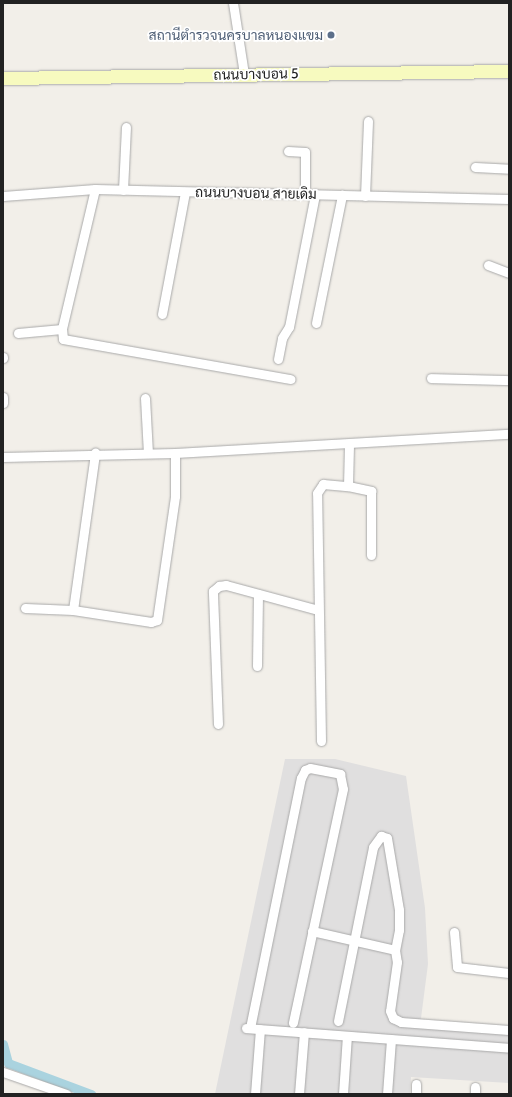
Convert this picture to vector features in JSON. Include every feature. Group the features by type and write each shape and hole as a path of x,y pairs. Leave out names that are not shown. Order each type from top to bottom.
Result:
{"main road":[{"name":"ถนนบางบอน 5","path":"3,78 509,71"}],"street":[{"path":"233,3 244,74"},
{"path":"365,196 368,121"},
{"path":"123,190 126,127"},
{"path":"278,359 282,338 289,327 310,194 305,152 288,150"},
{"path":"475,168 509,169"},
{"path":"95,190 61,336 67,341 291,379"},
{"name":"ถนนบางบอน สายเดิม","path":"3,196 95,190 123,190 509,199"},
{"path":"162,314 185,192"},
{"path":"316,323 342,195"},
{"path":"488,265 509,273"},
{"path":"18,333 62,329"},
{"path":"431,378 509,380"},
{"path":"3,397 3,402"},
{"path":"145,398 148,453"},
{"path":"3,457 95,453 175,452 349,444 509,434"},
{"path":"348,486 349,444"},
{"path":"25,608 73,610 151,622 157,620 175,496 175,452"},
{"path":"73,610 95,453"},
{"path":"320,742 317,493 323,484 348,486 371,491 371,555"},
{"path":"218,724 213,591 219,586 226,586 318,610"},
{"path":"257,666 258,594"},
{"path":"293,1023 343,781 336,772 310,768 305,770 300,778 248,1028 509,1048"},
{"path":"338,1021 372,847 379,837 385,836 399,910 399,930 395,950 397,962 390,1011 393,1018 401,1022 509,1030"},
{"path":"312,931 395,950"},
{"path":"454,932 457,967 509,973"},
{"path":"255,1094 260,1029"},
{"path":"299,1094 304,1032"},
{"path":"343,1094 348,1036"},
{"path":"387,1094 391,1039"},
{"path":"3,1072 66,1094"},
{"path":"416,1084 416,1094"}],"shaded area":[{"path":"285,759 335,759 406,776 425,908 428,964 420,1026 509,1032 509,1083 411,1077 410,1094 215,1094"}],"waterway":[{"path":"3,1044 8,1063 91,1094"}],"place":[{"name":"สถานีตำรวจนครบาลหนองแขม","path":"331,35"}]}
